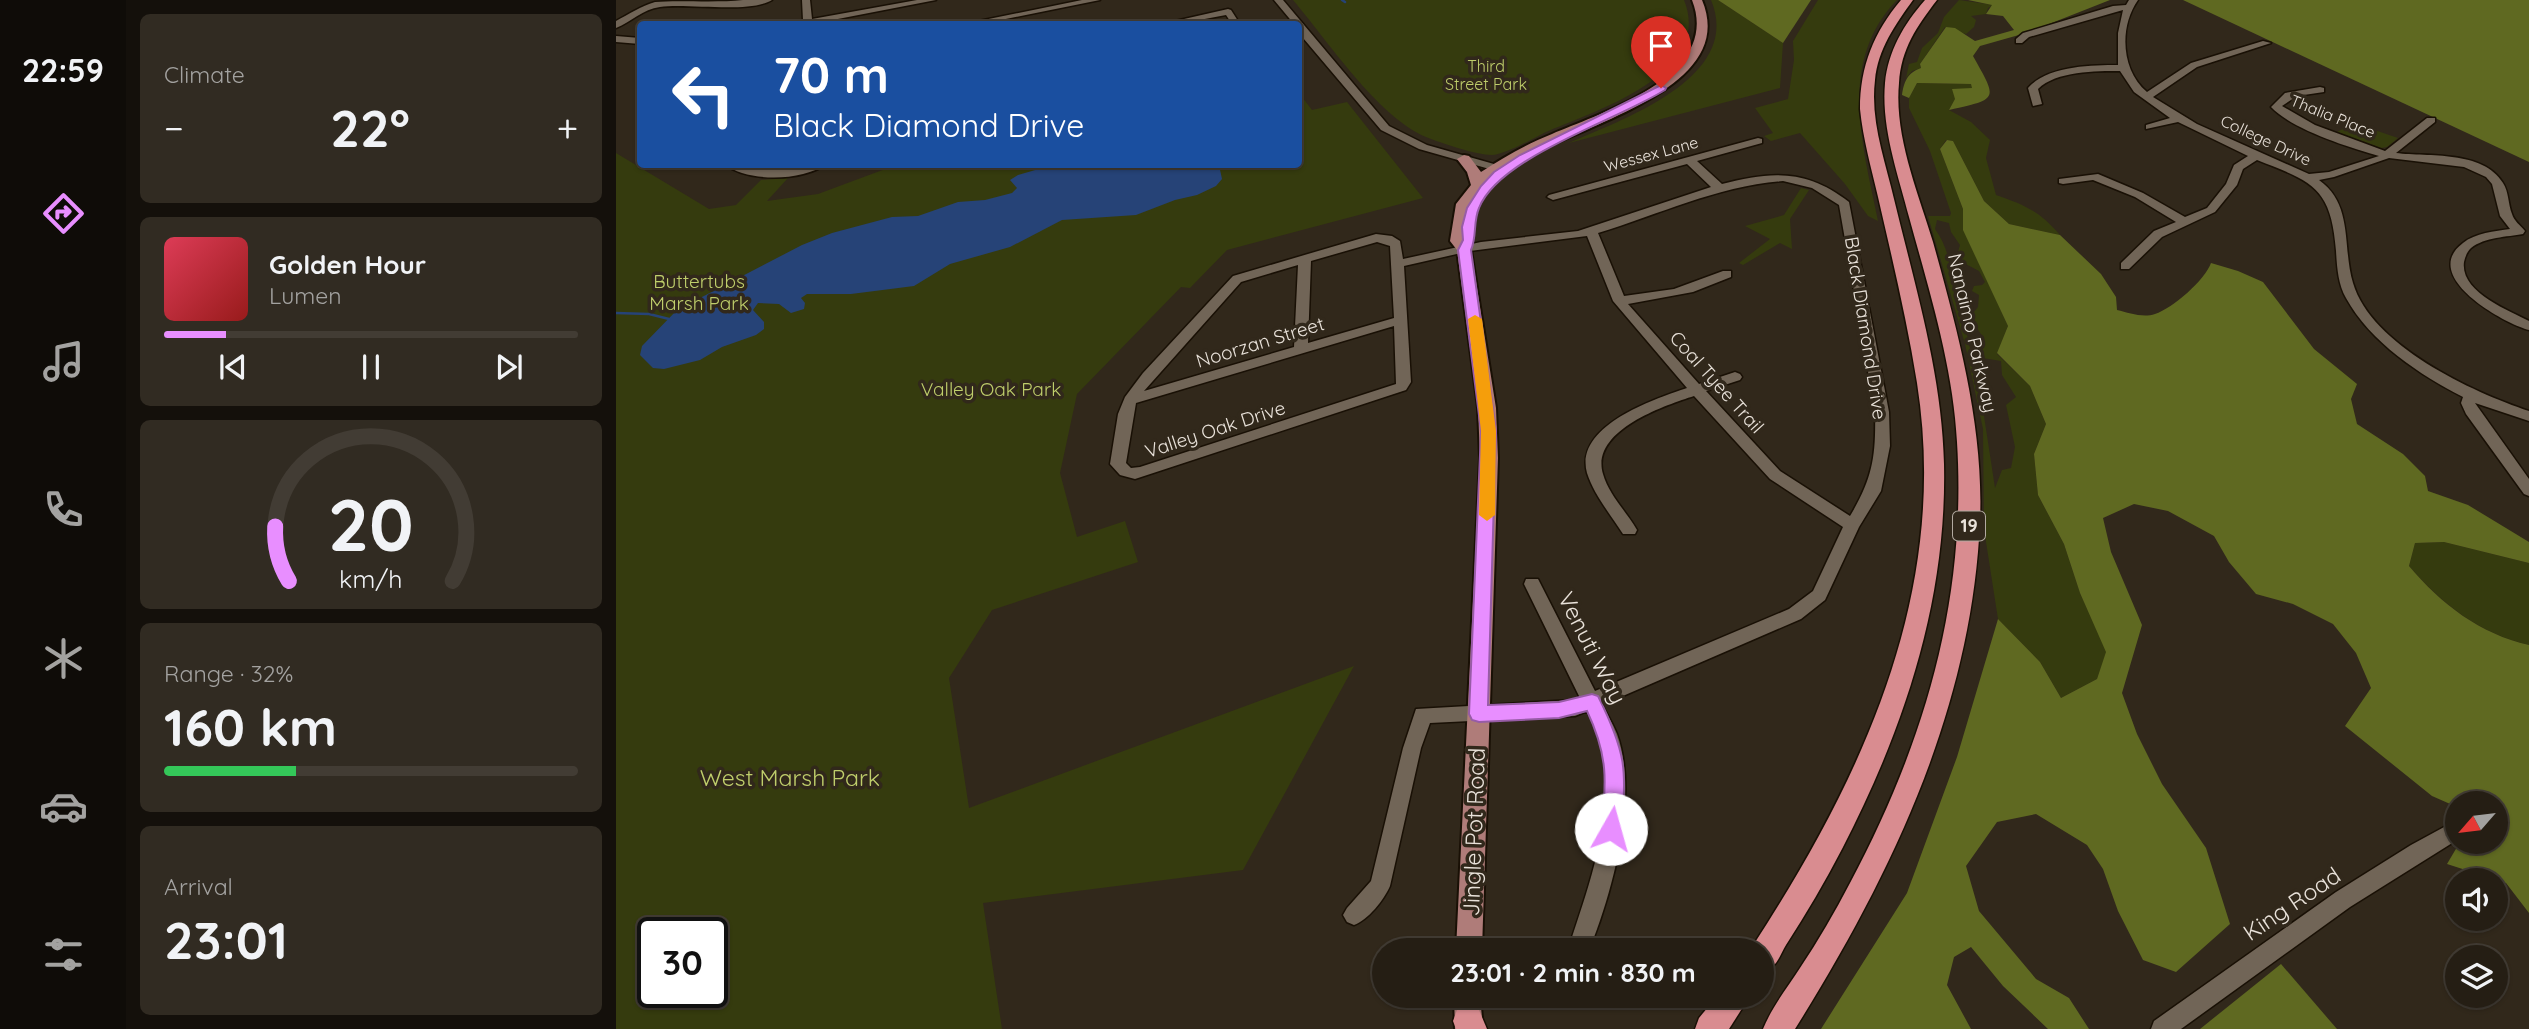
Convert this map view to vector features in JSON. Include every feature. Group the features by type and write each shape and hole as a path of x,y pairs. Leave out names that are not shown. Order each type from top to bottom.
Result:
{"highway":[{"name":"19","path":"1774,938 1827,850 1877,745 1910,646 1929,559 1935,480 1930,404 1867,107 1868,81 1875,51 1888,24 1907,0"},
{"name":"Nanaimo Parkway","path":"1778,1029 1849,915 1911,785 1952,656 1965,579 1970,486 1964,411 1954,361 1896,136 1891,102 1892,76 1900,47 1910,26 1931,0"}],"main road":[{"path":"1499,169 1642,100 1682,70 1697,49 1703,32 1703,15 1698,0"},
{"path":"1464,159 1474,171 1477,184"},
{"name":"Jingle Pot Road","path":"1470,938 1489,431 1464,250 1457,241 1458,222 1463,205 1477,184 1499,169"},
{"name":"Jingle Pot Road","path":"1464,250 1469,240 1469,220 1475,203 1499,169"}],"street":[{"path":"616,25 643,9 659,4 722,5 768,0"},
{"path":"805,21 806,0"},
{"path":"821,21 932,0"},
{"path":"984,21 1096,0"},
{"path":"1278,0 1293,21"},
{"path":"2019,41 2026,35 2131,3"},
{"path":"2037,104 2033,88 2042,79 2124,68 2122,35 2131,3"},
{"path":"1182,21 1228,12 1234,21"},
{"path":"1302,32 1385,128 1415,144 1499,169"},
{"path":"616,39 637,41"},
{"path":"2147,96 2194,65 2266,43"},
{"name":"College Drive","path":"2124,68 2134,84 2147,96 2181,118 2322,188 2331,200 2336,214 2349,293 2359,311 2423,365 2471,395 2529,416"},
{"name":"Thalia Place","path":"2320,90 2295,93 2278,102 2276,107 2298,119 2388,155"},
{"path":"2150,127 2181,118"},
{"path":"2306,178 2335,174 2388,155 2431,120"},
{"name":"Wessex Lane","path":"1553,197 1758,141"},
{"path":"2125,266 2152,238 2211,210 2231,185 2238,167 2256,155"},
{"path":"2388,155 2447,160 2486,172 2500,185 2507,220 2524,233"},
{"path":"1689,160 1721,190"},
{"path":"739,168 749,172 770,173 799,168"},
{"path":"2063,181 2094,176 2150,201 2183,222"},
{"name":"Black Diamond Drive","path":"1464,250 1591,231 1765,179 1810,177 1846,204 1882,412 1883,446 1873,491 1852,525 1819,595 1795,614 1592,702 1559,710 1479,714"},
{"name":"Coal Tyee Trail","path":"1591,231 1619,301 1697,390 1775,475 1852,525"},
{"path":"2524,233 2470,244 2463,250 2456,267 2461,281 2474,295 2529,326"},
{"name":"Valley Oak Drive","path":"1376,238 1388,239 1396,244 1397,264 1404,382 1397,389 1138,473 1126,472 1118,464 1125,414 1130,400 1148,376 1237,279 1376,238"},
{"path":"1397,264 1464,250"},
{"path":"1301,350 1305,258"},
{"path":"1619,301 1690,288 1713,282 1727,274"},
{"name":"Noorzan Street","path":"1130,400 1401,320"},
{"path":"1629,530 1600,482 1593,462 1597,447 1607,432 1649,407 1735,377"},
{"path":"2471,395 2468,403 2471,411 2529,490"},
{"name":"Venuti Way","path":"1532,583 1608,735 1614,756 1616,785 1604,870 1582,938"},
{"path":"1354,915 1380,886 1412,748 1423,715 1479,714"},
{"name":"King Road","path":"2162,1029 2284,939 2401,862 2445,837"}],"green space":[{"name":"Third Street Park","path":"1293,0 1684,0 1689,26 1682,49 1666,69 1645,86 1619,101 1492,155 1426,137 1390,113 1354,76"},
{"path":"1711,0 1718,0 1783,43 1780,88 1569,143 1645,108 1672,92 1694,73 1710,52 1717,28"},
{"path":"1718,0 1811,0 1783,43"},
{"path":"1818,0 1897,0 1878,24 1867,50 1861,77 1859,106 1862,134 1878,221 1868,216 1845,184 1800,133 1771,141 1764,136 1773,133 1755,108 1788,99 1794,60 1793,41"},
{"path":"1959,0 1994,5 1988,8 1986,14 1971,16 1976,20 1974,27 1966,34 1945,27 1920,64 1921,68 1912,71 1906,78 1909,64 1917,62 1922,48 1938,33 1944,17"},
{"path":"1968,0 2110,0 2026,33 1980,46 1973,56 1987,81 1989,95 1978,103 1949,110 1955,99 1952,89 1972,88 1971,84 1917,83 1909,98 1902,95 1907,78 1921,68 1920,64 1946,27 1955,28 1975,41 2014,30 2003,16 1986,14 1992,5"},
{"path":"2183,0 2529,0 2529,162"},
{"path":"1917,83 1971,84 1973,88 1961,90 1949,110 1971,122 1990,140 1986,158 1996,195 2031,210 2060,235 2009,224 1984,201 1953,141 1946,140 1940,149 1963,209 1964,230 2008,326 1997,354 2030,386 2046,424 2034,454 2038,495 2064,544 2080,593 2107,652 2097,679 2061,698 2040,662 1998,619 1984,529 1983,429 1965,344 1928,216 1950,216 1951,213 1930,151 1909,108 1909,98","holes":["1937,220 1949,223 1951,232 1960,245 1956,259 1979,271 1985,282 1974,286 1972,291 1979,295 1978,307 1970,317 1984,339 1978,353 1983,358 2001,361 2002,375 2016,397 2006,405 2015,447 2011,468 2002,470 1995,488 1977,370 1958,302 1960,298 1954,288 1957,285 1952,283 1947,254 1935,229"]},
{"name":"West Marsh Park","path":"1302,97 1312,110 1347,102 1423,198 1227,250 1190,288 1181,287 1077,394 1060,473 1077,537 1125,521 1138,562 992,610 949,678 969,808 1354,666 1243,870 983,903 1002,1029 616,1029 616,153 709,209 736,205 761,180 788,178 767,201 818,194 888,168 1302,168"},
{"path":"2354,123 2398,138 2387,147 2381,148 2337,132"},
{"path":"1947,140 1953,141 1984,201 2009,224 2060,235 2101,274 2116,297 2117,310 2136,315 2162,311 2195,285 2211,263 2263,282 2314,349 2357,384 2351,399 2357,424 2403,454 2425,476 2428,491 2468,505 2529,542 2529,563 2444,542 2415,543 2409,566 2434,593 2463,616 2494,633 2529,645 2529,913 2508,886 2508,868 2459,868 2447,864 2453,854 2508,854 2508,791 2445,791 2445,802 2432,796 2345,726 2371,688 2356,653 2333,624 2293,604 2256,594 2229,562 2214,536 2168,511 2134,504 2103,518 2111,552 2142,625 2122,693 2137,734 2162,784 2206,848 2230,924 2176,972 2143,960 2118,911 2103,869 2087,845 2036,814 1997,822 1966,866 1979,911 2036,979 2069,998 2089,1029 2048,1029 2003,986 1971,947 1954,957 1947,985 1971,1029 1821,1029 1907,893 1957,757 1998,619 2040,662 2061,698 2097,679 2106,652 2080,593 2064,544 2038,495 2034,454 2046,424 2030,386 1997,353 2008,326 1963,230 1963,209 1940,149"},
{"path":"1801,188 1809,190 1790,219 1792,249 1780,243 1743,265 1739,263 1770,239 1745,226 1784,215"},
{"path":"2444,542 2529,563 2529,645 2494,633 2463,616 2435,593 2409,566 2415,543"},
{"path":"2281,964 2337,1029 2200,1029"}],"water":[{"path":"1042,168 1220,168 1222,179 1216,186 1197,195 1175,200 1136,215 1062,220 1010,247 950,264 914,286 851,294 807,294 801,298 805,303 804,309 791,313 779,304 758,303 753,310 764,322 764,329 756,335 722,347 700,360 664,369 653,368 640,355 642,346 677,310 802,245 832,233 892,217 918,216 958,202 985,200 1012,193 1017,188 1010,180"}],"waterway":[{"path":"616,313 649,314 669,319"}],"slow traffic":[{"path":"1475,319 1489,431 1487,515"}],"route":[{"path":"1611,829 1616,785 1614,756 1608,735 1592,702 1559,710 1479,714 1489,431 1464,250 1469,240 1468,227 1473,208 1485,188 1504,170 1569,133 1638,103 1661,88"}],"park label":[{"name":"Buttertubs Marsh Park","path":"699,292"},
{"name":"Valley Oak Park","path":"991,389"}]}
